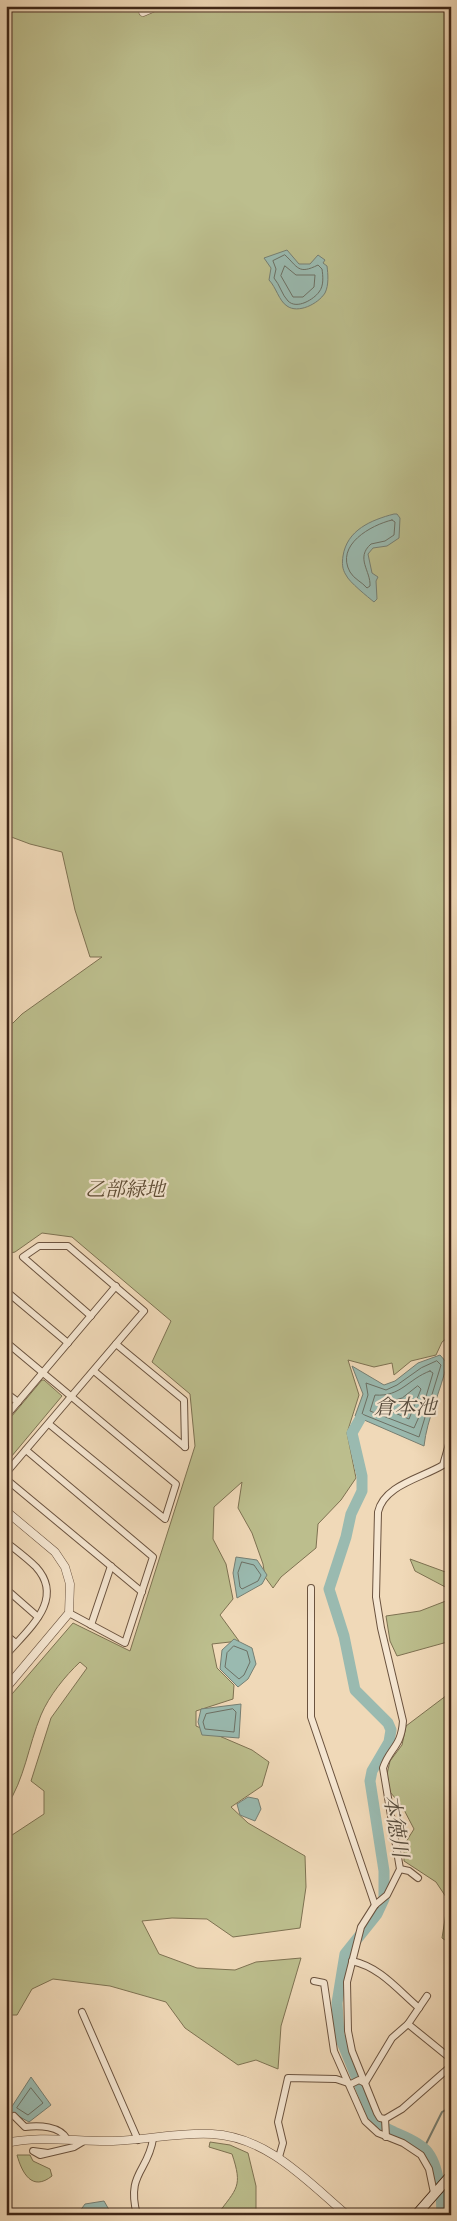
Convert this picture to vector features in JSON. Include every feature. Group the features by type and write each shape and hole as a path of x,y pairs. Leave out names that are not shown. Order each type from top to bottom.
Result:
{"main road":[{"path":"416,2215 451,2175"}],"street":[{"path":"143,12 157,6"},
{"path":"6,1473 144,1312 68,1246 39,1246 22,1257 91,1316"},
{"path":"6,1416 116,1286"},
{"path":"6,1291 68,1343"},
{"path":"6,1342 176,1484 165,1518 49,1424"},
{"path":"94,1371 185,1447 184,1400 116,1344"},
{"path":"6,1392 18,1402"},
{"path":"386,2137 385,2119 377,2113 362,2081 352,2051 348,2031 347,1982 361,1927 377,1903 387,1895 400,1869 383,1768 402,1735 403,1720 381,1628 376,1597 378,1512 380,1502 390,1492 443,1465 451,1437"},
{"path":"26,1450 153,1557 125,1643 69,1613"},
{"path":"6,1479 142,1592"},
{"path":"6,1511 55,1552 70,1584 69,1613 6,1688"},
{"path":"6,1542 36,1567 44,1578 48,1591 47,1605 6,1655"},
{"path":"91,1625 110,1566"},
{"path":"311,1588 311,1717 377,1903"},
{"path":"6,1590 38,1617"},
{"path":"6,1635 16,1643"},
{"path":"400,1869 409,1871 418,1878"},
{"path":"352,1960 365,1964 378,1972 419,2008"},
{"path":"314,1981 324,1983 334,2051 369,2126 386,2137 403,2143 421,2155 438,2189"},
{"path":"279,2157 283,2143 278,2122 288,2078 336,2080 351,2084 362,2081 392,2038 408,2024 428,1996"},
{"path":"82,2012 138,2140"},
{"path":"408,2024 451,2059"},
{"path":"385,2119 402,2109 451,2066"},
{"path":"14,2116 26,2127 38,2126 61,2131 67,2139"},
{"path":"6,2143 38,2139 84,2141 138,2140 218,2134 253,2144 279,2157 347,2215"},
{"path":"137,2215 132,2188 152,2148 153,2139"},
{"path":"48,2153 74,2147 84,2141"}],"green space":[{"name":"乙部緑地","path":"6,6 451,6 451,1259 449,1283 451,1335 442,1342 436,1355 411,1361 394,1375 392,1363 374,1367 348,1360 359,1395 347,1433 356,1478 341,1500 318,1524 316,1548 281,1577 273,1588 265,1577 263,1564 252,1533 238,1508 242,1482 214,1507 213,1539 226,1564 233,1599 220,1615 239,1641 212,1644 217,1668 234,1685 233,1699 196,1711 196,1726 252,1750 269,1762 262,1786 231,1807 248,1823 305,1856 306,1887 300,1928 233,1937 207,1919 172,1918 142,1921 159,1954 197,1968 235,1970 256,1962 301,1958 281,2026 278,2069 256,2060 238,2065 185,2028 166,2002 110,1986 53,1979 32,1989 17,2015 6,2015 6,1839 44,1814 44,1791 31,1781 51,1718 87,1668 80,1662 63,1680 48,1701 41,1715 18,1785 6,1807 6,1736 11,1727 6,1724 6,1701 73,1623 130,1651 195,1446 190,1394 152,1362 171,1321 72,1237 42,1233 15,1252 6,1254 6,1026 13,1023 22,1014 102,957 90,957 75,910 62,852 30,844 6,835"},
{"path":"42,1380 62,1396 6,1463 6,1423"},
{"path":"410,1559 451,1574 451,1590 415,1571"},
{"path":"451,1599 451,1641 397,1656 390,1641 386,1616 420,1611"},
{"path":"451,1692 451,1944 442,1938 448,1900 436,1882 404,1861 404,1845 414,1829 402,1806 390,1792 387,1774 390,1761 402,1745 406,1726"},
{"path":"210,2142 230,2145 248,2153 256,2186 256,2215 217,2215 236,2187 237,2174 232,2154 209,2147"},
{"path":"17,2155 30,2155 33,2161 50,2169 52,2176 39,2182 33,2181 25,2174"}],"water":[{"path":"287,250 299,264 310,264 318,255 325,260 323,263 327,266 328,283 325,293 318,301 308,307 297,309 287,306 269,280 271,268 264,258"},
{"path":"397,514 400,518 399,538 387,546 373,548 368,554 372,573 378,577 376,581 377,599 374,602 345,573 342,564 345,547 349,539 361,528 377,519"},
{"name":"倉本池","path":"440,1355 447,1363 428,1425 424,1446 355,1416 363,1394 352,1366 384,1385 395,1381 418,1363"},
{"path":"236,1557 257,1560 267,1575 262,1584 237,1598 233,1573"},
{"path":"234,1639 252,1648 256,1664 248,1679 238,1687 220,1669 222,1650"},
{"path":"241,1704 239,1738 202,1735 198,1722 201,1709"},
{"path":"248,1797 258,1799 261,1809 255,1821 240,1815 237,1804"},
{"path":"31,2077 51,2105 29,2122 9,2111"},
{"path":"104,2201 112,2215 77,2215 85,2204"}],"waterway":[{"name":"本徳川","path":"360,1419 352,1433 362,1476 362,1491 351,1514 346,1537 329,1589 344,1636 355,1690 388,1723 391,1730 389,1742 372,1771 370,1781 384,1871 384,1899 377,1914 345,1954 337,2003 339,2035 374,2120 383,2127 420,2145 430,2156 437,2173 440,2188 441,2215"},
{"path":"424,2148 442,2112 451,2107"}]}
